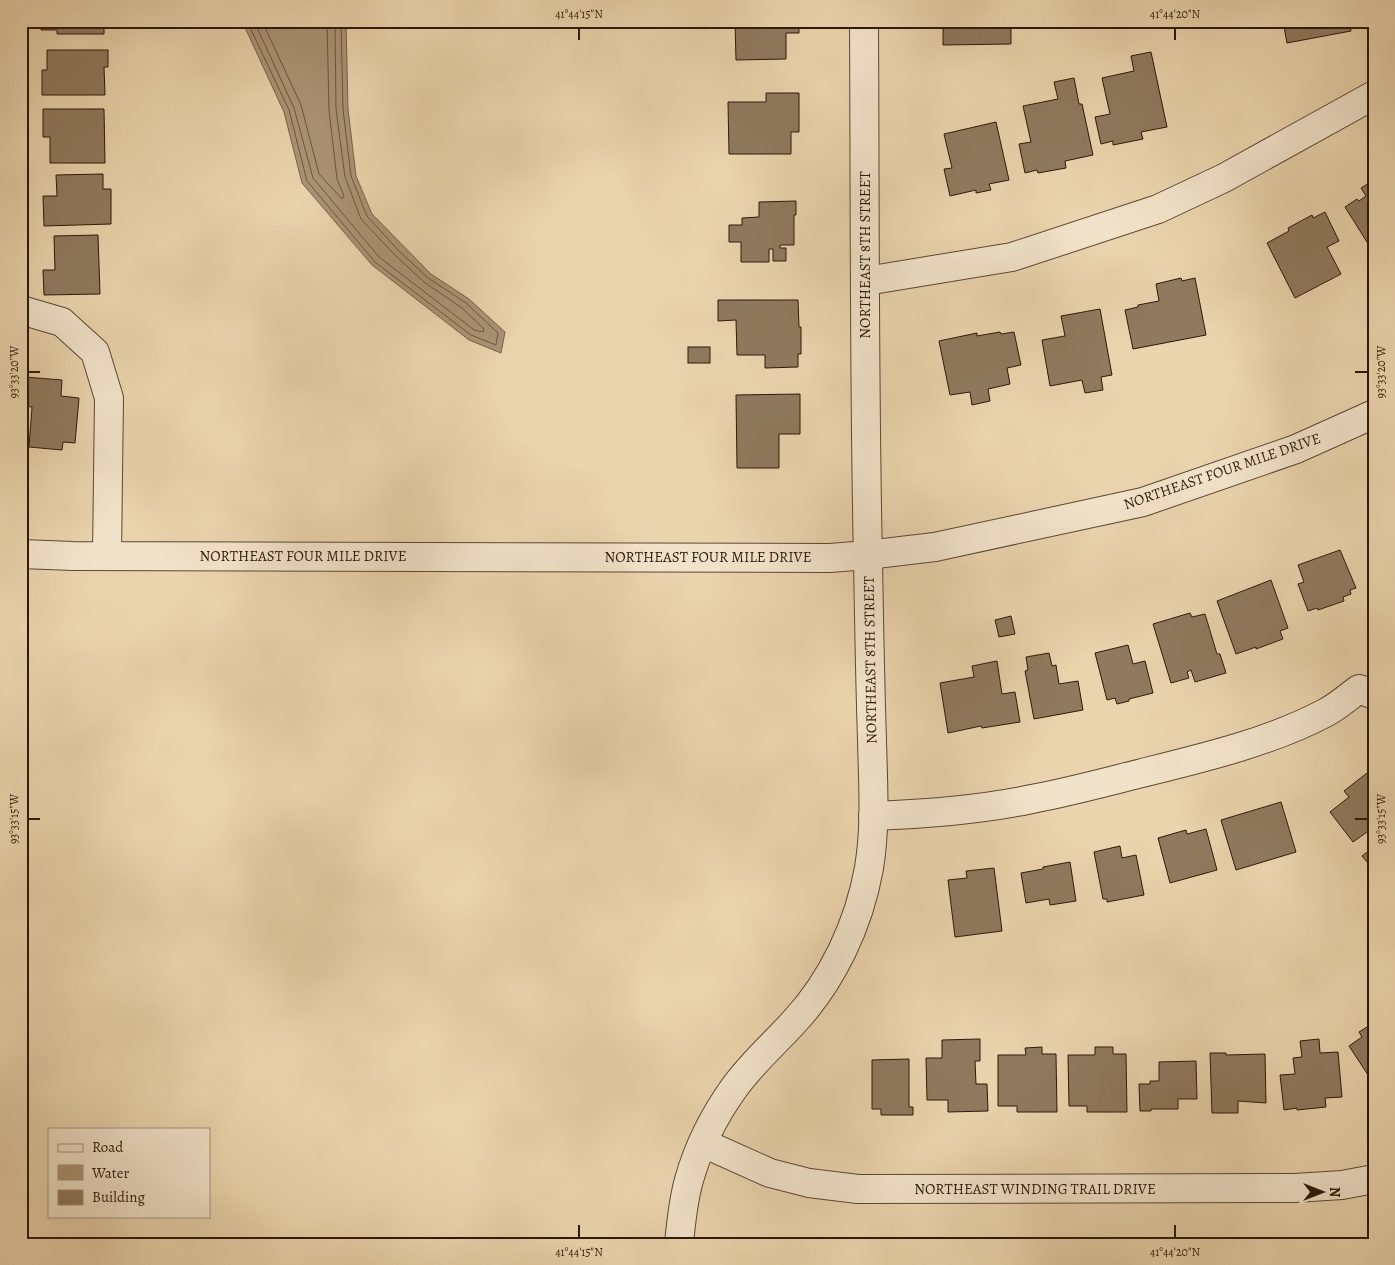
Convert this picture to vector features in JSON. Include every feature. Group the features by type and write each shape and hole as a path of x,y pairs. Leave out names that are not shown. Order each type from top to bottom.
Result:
{"street":[{"name":"NORTHEAST 8TH STREET","path":"679,1244 682,1211 689,1180 703,1143 718,1112 736,1085 797,1020 822,986 842,953 858,913 869,868 874,816 868,555 864,21"},
{"path":"866,281 1012,257 1158,209 1224,178 1374,95"},
{"path":"21,310 62,322 95,352 109,398 107,556"},
{"name":"NORTHEAST FOUR MILE DRIVE","path":"21,554 107,556 830,558 868,555 935,547 1143,502 1296,449 1374,414"},
{"path":"874,816 972,808 1030,800 1126,777 1212,756 1286,730 1326,712 1360,689 1374,695"},
{"name":"NORTHEAST WINDING TRAIL DRIVE","path":"703,1143 770,1173 809,1183 858,1190 1295,1188 1342,1185 1374,1179"}],"water":[{"path":"242,21 346,21 348,109 356,176 372,214 431,274 469,299 505,332 501,353 469,340 372,265 302,183 284,112"}],"building":[{"path":"41,21 104,21 104,34 57,34 57,30 41,30"},
{"path":"719,21 799,21 799,33 786,33 786,59 736,60 735,22"},
{"path":"943,21 1011,21 1011,44 943,45"},
{"path":"1283,21 1349,21 1351,31 1287,43"},
{"path":"47,50 108,50 108,67 104,67 105,95 42,95 42,70 47,70"},
{"path":"1151,52 1167,127 1141,132 1143,139 1113,145 1113,141 1101,144 1095,117 1110,114 1102,78 1134,71 1131,56"},
{"path":"1074,78 1079,104 1082,104 1093,155 1065,161 1066,168 1038,173 1037,170 1025,173 1019,144 1031,142 1023,106 1058,99 1054,82"},
{"path":"766,93 799,93 799,132 791,132 791,154 729,154 728,102 766,102"},
{"path":"43,109 104,109 105,163 50,163 50,137 43,137"},
{"path":"996,122 1009,180 989,184 991,190 976,193 976,190 950,196 944,169 952,168 944,134"},
{"path":"103,174 103,189 111,189 111,224 44,226 43,196 57,196 56,175"},
{"path":"1374,180 1374,250 1372,250 1345,207 1357,199 1359,201 1366,196 1361,188"},
{"path":"796,201 794,245 780,245 780,248 786,248 786,261 773,261 773,249 769,249 769,262 741,262 741,242 729,242 729,225 742,225 742,218 759,217 759,202"},
{"path":"1325,212 1339,241 1327,247 1341,274 1295,298 1267,243 1289,231 1288,228 1312,215 1313,218"},
{"path":"98,235 100,294 44,295 43,270 55,270 54,236"},
{"path":"1181,278 1182,281 1195,278 1206,335 1133,349 1125,310 1138,307 1138,305 1159,301 1156,284"},
{"path":"718,300 798,300 801,354 798,354 798,367 765,368 765,355 737,355 736,320 718,321"},
{"path":"1100,309 1112,375 1101,377 1103,390 1085,393 1082,380 1050,386 1042,340 1065,336 1061,316"},
{"path":"1000,332 1001,334 1014,332 1021,365 1007,368 1010,384 988,389 990,401 972,405 970,392 950,395 939,341 977,333 977,336"},
{"path":"688,347 710,347 710,363 688,363"},
{"path":"25,377 62,380 61,396 79,398 75,443 63,442 62,450 29,447 32,407 22,406"},
{"path":"800,394 800,434 779,434 779,468 737,468 736,395"},
{"path":"1340,550 1356,588 1350,590 1351,594 1343,597 1344,601 1318,610 1317,608 1308,611 1298,584 1304,582 1298,565"},
{"path":"1271,580 1288,628 1280,631 1283,639 1236,654 1217,601"},
{"path":"1190,613 1192,617 1205,614 1217,654 1220,654 1226,673 1195,682 1191,670 1187,672 1189,678 1171,683 1153,624"},
{"path":"1011,616 1015,634 999,637 995,620"},
{"path":"1128,645 1133,664 1145,661 1153,693 1117,704 1115,698 1107,700 1095,653"},
{"path":"1049,653 1052,666 1056,665 1059,684 1078,681 1083,710 1034,719 1025,671 1028,670 1026,657"},
{"path":"997,661 1002,694 1015,692 1020,722 982,728 981,726 948,733 940,683 974,677 972,666"},
{"path":"1367,773 1374,782 1374,803 1371,805 1374,808 1374,827 1353,842 1330,812 1349,797 1344,791"},
{"path":"1281,802 1296,852 1236,870 1221,820"},
{"path":"1206,829 1217,870 1170,883 1158,838 1186,830 1187,834"},
{"path":"1120,846 1122,858 1136,855 1144,895 1107,902 1107,899 1103,899 1094,852"},
{"path":"1374,847 1374,870 1362,856"},
{"path":"1070,862 1076,901 1050,905 1049,899 1026,903 1021,873"},
{"path":"994,868 1002,931 955,937 948,880 967,878 966,871"},
{"path":"1372,1024 1374,1027 1374,1084 1349,1046 1362,1037 1359,1032"},
{"path":"980,1039 980,1061 975,1061 976,1084 987,1084 988,1111 948,1112 948,1100 927,1100 926,1058 942,1058 942,1040"},
{"path":"1319,1039 1320,1053 1338,1052 1342,1097 1325,1098 1326,1107 1284,1110 1280,1075 1295,1074 1293,1058 1302,1057 1300,1041"},
{"path":"1042,1047 1042,1054 1056,1054 1057,1112 1017,1112 1017,1106 998,1106 998,1055 1026,1055 1025,1048"},
{"path":"1095,1047 1113,1047 1113,1054 1126,1054 1127,1112 1087,1112 1087,1106 1069,1106 1068,1055 1095,1055"},
{"path":"1210,1053 1226,1053 1226,1055 1265,1054 1266,1103 1238,1101 1238,1113 1212,1113"},
{"path":"909,1059 909,1107 913,1107 913,1115 881,1115 881,1109 872,1109 872,1060"},
{"path":"1196,1061 1197,1099 1178,1099 1178,1109 1140,1111 1139,1084 1150,1084 1150,1081 1159,1081 1159,1062"}]}
